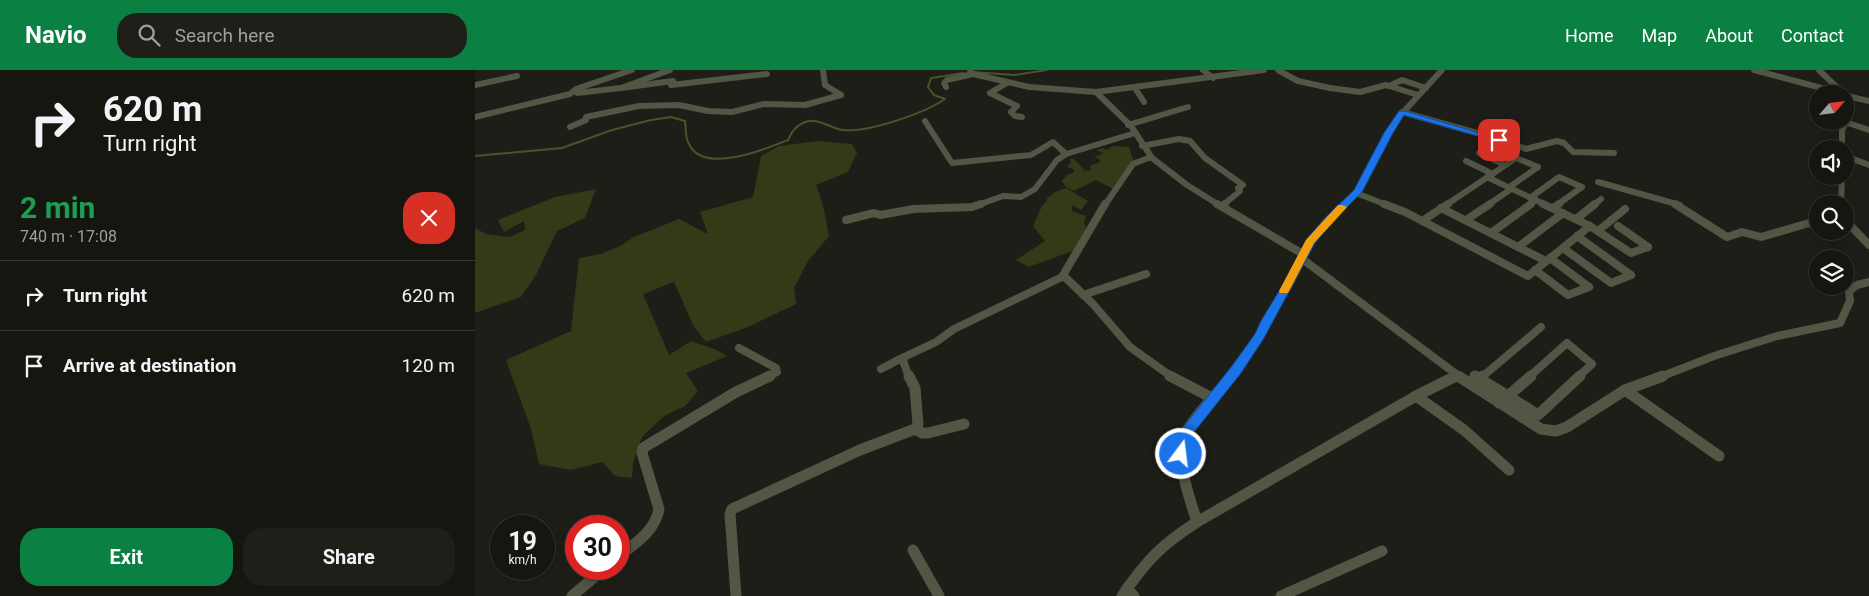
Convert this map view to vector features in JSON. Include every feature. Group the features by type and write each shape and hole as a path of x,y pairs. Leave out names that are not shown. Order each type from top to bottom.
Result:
{"street":[{"path":"570,94 576,89 632,70"},
{"path":"621,88 670,70"},
{"path":"570,127 586,120 586,117 639,106 679,105 708,111 733,112 764,104 805,105 841,95 825,85 823,70"},
{"path":"1203,70 1213,78"},
{"path":"945,87 944,83 947,80 972,72 1007,83 1034,88 1096,92 1265,70"},
{"path":"1278,70 1298,81 1355,92 1365,92 1382,85 1418,95"},
{"path":"1197,522 1187,492 1181,443 1186,433 1212,398 1230,378 1260,335 1302,256 1321,228 1357,192 1388,133 1402,112 1442,70"},
{"path":"1755,70 1809,85"},
{"path":"1819,70 1835,85"},
{"path":"475,117 570,94 673,81 671,85 767,74"},
{"path":"475,85 517,76"},
{"path":"1389,86 1402,80 1426,88"},
{"path":"1007,83 990,93 1017,106 1011,112 1015,116 1022,117"},
{"path":"1135,88 1144,102"},
{"path":"1096,92 1135,133 1151,157 1222,206 1302,256 1457,375 1541,430 1556,431 1567,427 1625,390 1747,345 1777,336 1827,328 1840,323 1850,301 1849,291 1857,285 1869,282"},
{"path":"1854,97 1869,101"},
{"path":"1128,125 1159,117 1176,109 1188,107"},
{"path":"1402,112 1526,149 1561,142 1573,152 1614,153"},
{"path":"925,121 952,163 965,160 1032,155 1053,142 1066,154"},
{"path":"1854,125 1869,130"},
{"path":"846,220 874,213 879,215 916,209 969,207 1003,196 1021,197 1035,188 1057,160 1066,154 1135,133"},
{"path":"1142,146 1179,139 1193,142 1205,158 1243,185 1238,188 1240,191 1222,206"},
{"path":"1479,153 1505,165"},
{"path":"881,370 936,342 954,329 1009,304 1061,277 1107,201 1133,164 1151,157"},
{"path":"1422,221 1516,158 1538,167 1465,220"},
{"path":"1854,159 1869,165"},
{"path":"1466,161 1510,188 1590,226 1631,253 1648,247 1618,226"},
{"path":"1491,233 1559,177 1582,187 1553,208"},
{"path":"1598,182 1680,205 1727,237 1742,232 1761,237 1809,223"},
{"path":"1357,192 1405,212 1528,275 1590,226"},
{"path":"1575,219 1601,199"},
{"path":"1441,208 1548,260 1589,288 1568,295 1535,270"},
{"path":"1598,231 1625,209"},
{"path":"1519,247 1563,213"},
{"path":"1854,231 1869,245"},
{"path":"1563,248 1611,283 1631,275 1577,236"},
{"path":"1083,295 1146,274"},
{"path":"1061,277 1066,278 1083,295 1130,347 1175,379 1212,398"},
{"path":"1499,403 1508,396 1567,343 1592,364 1538,416 1508,396 1476,377 1541,326"},
{"path":"630,546 650,529 659,515 659,509 642,453 643,448 736,392 777,372 776,368 739,348"},
{"path":"735,596 730,514 732,508 860,450 915,429 918,425 915,388 902,362 902,358"},
{"path":"1128,593 1142,567 1168,541 1197,522 1416,396 1457,375"},
{"path":"1625,390 1719,456"},
{"path":"1416,396 1470,436 1509,470"},
{"path":"915,429 922,433 928,433 964,424"},
{"path":"913,550 939,596"},
{"path":"1281,596 1382,551"},
{"path":"572,596 591,580"}],"green space":[{"path":"818,141 852,144 857,153 848,172 816,185 823,205 829,236 808,261 794,288 796,304 748,327 706,342 694,327 674,282 643,294 669,355 691,341 717,350 727,356 686,373 698,391 685,406 664,416 642,437 633,463 632,478 615,476 602,462 571,470 539,464 531,429 506,360 571,331 579,258 601,254 620,246 634,237 679,219 708,234 700,212 753,197 761,156 779,146"},
{"path":"1113,146 1129,147 1133,160 1139,159 1113,189 1096,180 1074,191 1066,187 1062,181 1067,175 1075,172 1072,168 1067,167 1071,162 1070,159 1074,159 1085,171 1091,170 1090,166 1100,162 1099,159 1094,157 1103,153 1097,150 1102,148 1107,150"},
{"path":"1066,188 1088,201 1081,210 1072,205 1072,211 1086,216 1084,222 1086,227 1075,250 1029,267 1016,260 1045,241 1033,226 1042,206 1048,200 1045,198"},
{"path":"596,189 585,218 557,231 536,275 521,297 475,313 475,228 486,234 510,237 525,230 524,221 504,232 498,220 555,197"}],"waterway":[{"path":"973,72 1014,75 1047,70"},
{"path":"475,156 562,148 612,130 671,117 685,121 688,142 696,153 707,158 736,157 788,140 792,132 800,124 808,121 818,122 838,129 853,130 881,125 910,116 945,99 934,95 928,87 931,78 963,73"}],"slow traffic":[{"path":"1284,291 1310,242 1328,220 1342,207"}],"route":[{"path":"1181,454 1181,443 1186,433 1212,398 1237,370 1260,335 1310,242 1328,220 1358,192 1371,170 1388,133 1402,112 1499,140"}]}
